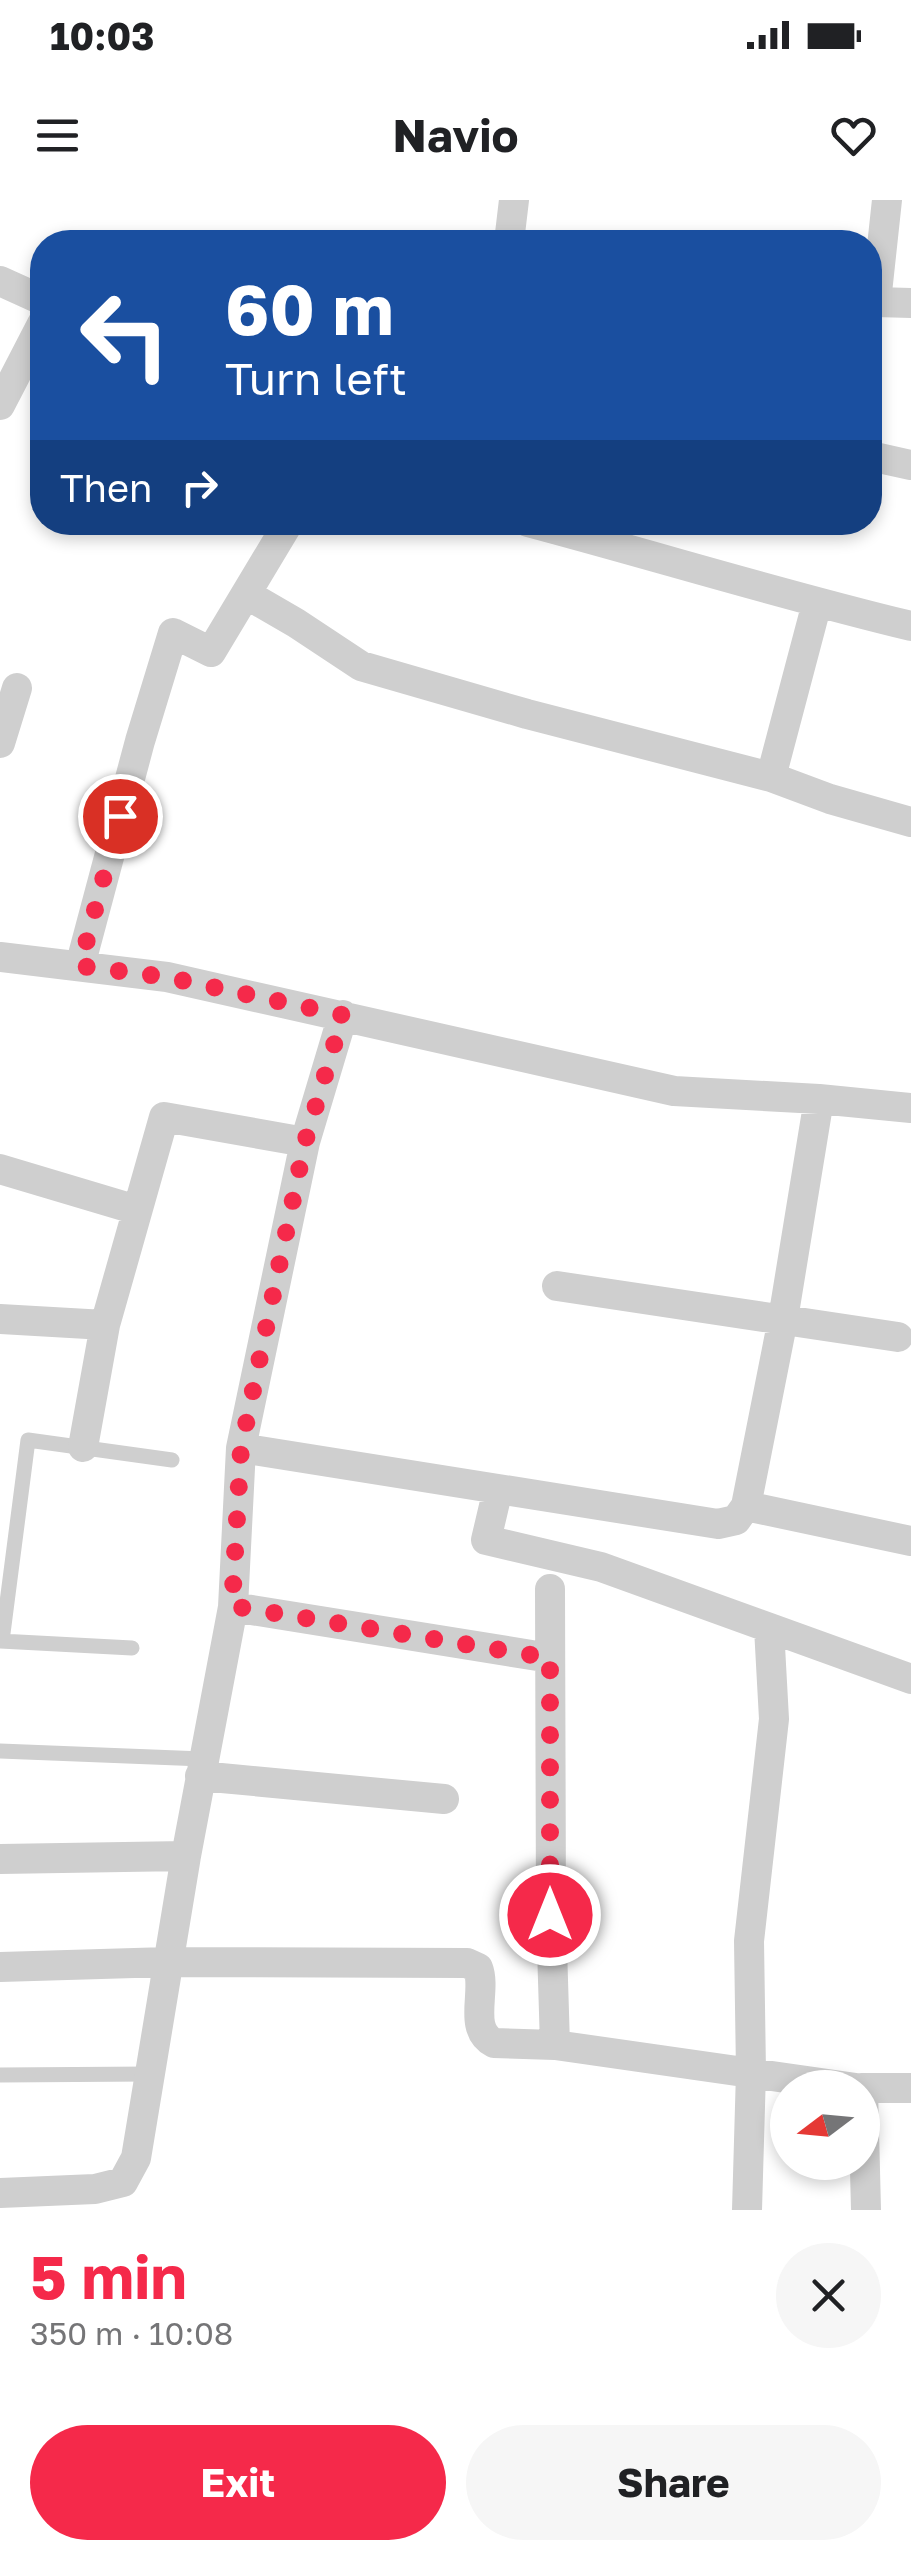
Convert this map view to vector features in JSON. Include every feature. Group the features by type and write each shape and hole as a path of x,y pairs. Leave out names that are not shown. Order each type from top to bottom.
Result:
{"street":[{"path":"510,230 514,200"},
{"path":"882,251 888,200"},
{"path":"0,281 30,295"},
{"path":"882,302 911,303"},
{"path":"0,404 30,347"},
{"path":"882,459 911,465"},
{"path":"80,966 173,633 211,652 281,535"},
{"path":"594,535 817,604 911,626"},
{"path":"246,594 360,666 771,778 830,800 911,822"},
{"path":"771,778 817,604"},
{"path":"0,743 17,688"},
{"path":"0,957 166,977 674,1091 911,1108"},
{"path":"0,2193 95,2189 123,2182 136,2158 232,1606 241,1448 305,1142 343,1015"},
{"path":"241,1448 718,1524 736,1520 746,1506 783,1319 819,1099"},
{"path":"84,1448 105,1325 164,1116 305,1142"},
{"path":"0,1169 138,1210"},
{"path":"558,1286 898,1337"},
{"path":"0,1319 105,1325"},
{"path":"498,1488 486,1540 601,1567 911,1679"},
{"path":"746,1506 911,1541"},
{"path":"550,1588 550,1915 555,2045"},
{"path":"232,1606 550,1658"},
{"path":"747,2210 749,1941 774,1720 769,1628"},
{"path":"202,1768 444,1799"},
{"path":"0,1859 186,1856"},
{"path":"0,1967 168,1962 467,1963 478,1968 482,1980 479,2027 494,2043 555,2045 770,2075"},
{"path":"880,2088 911,2088"},
{"path":"865,2180 866,2210"}],"lane":[{"path":"132,1648 1,1641 28,1440 172,1460"},
{"path":"0,1751 202,1768"},
{"path":"0,2075 150,2074"}],"route":[{"path":"120,816 80,966 166,977 343,1015 305,1142 241,1448 232,1606 550,1658 550,1915"}]}
